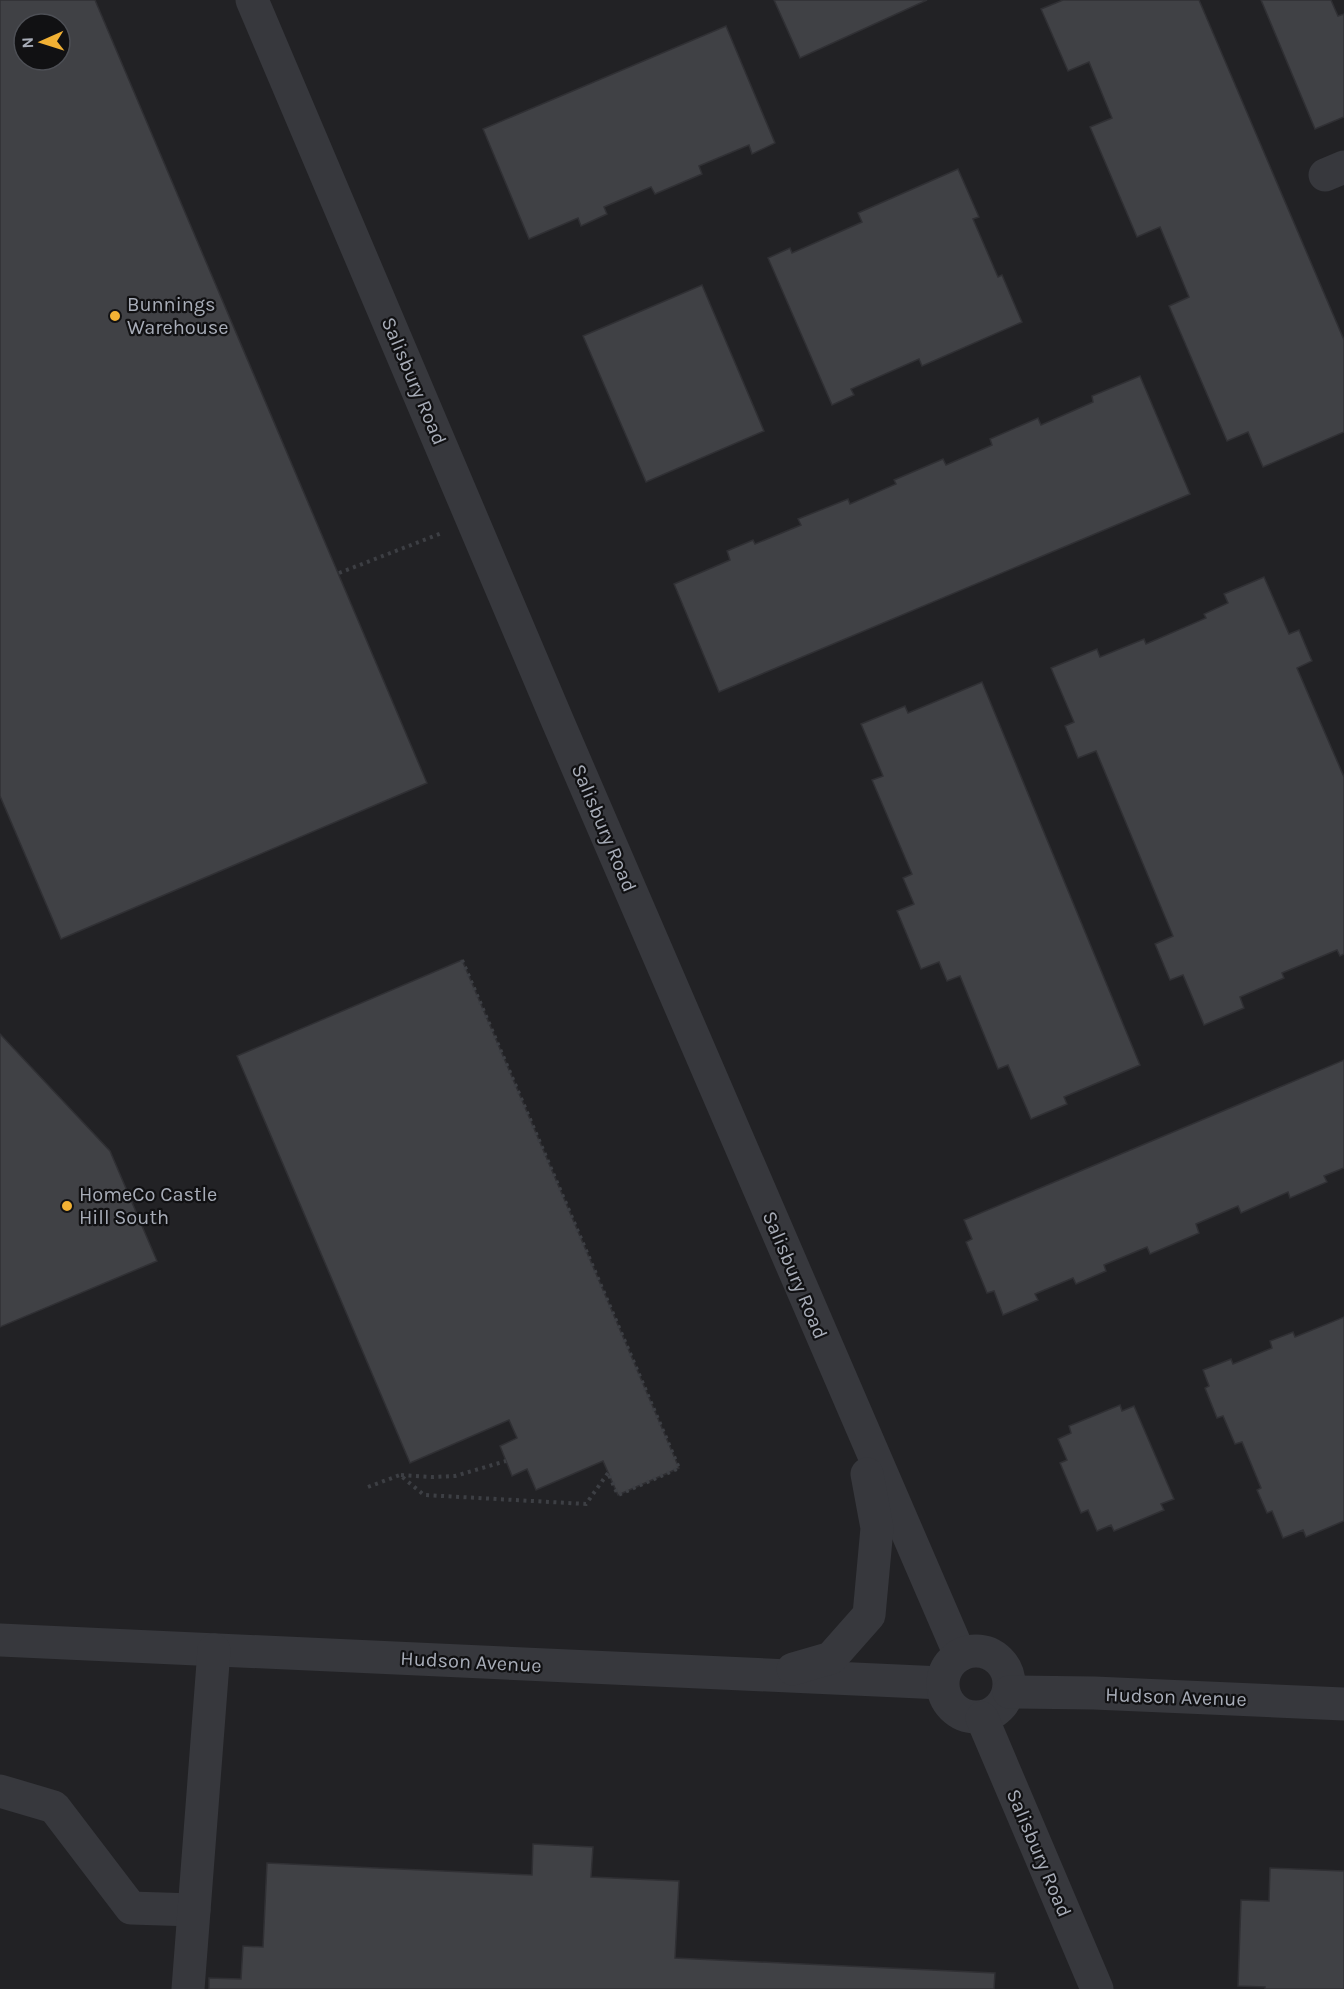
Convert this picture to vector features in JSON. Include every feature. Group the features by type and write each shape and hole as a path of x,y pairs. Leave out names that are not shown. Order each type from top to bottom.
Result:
{"street":[{"name":"Salisbury Road","path":"252,0 960,1655"},
{"path":"771,1676 831,1658 869,1615 877,1528 856,1415"},
{"name":"Hudson Avenue","path":"0,1641 942,1683"},
{"path":"188,1989 214,1650"},
{"path":"970,1651 981,1651 991,1654 1000,1661 1006,1670 1009,1692 999,1709 982,1718 962,1715 954,1710 947,1702 942,1683 951,1662 970,1651"},
{"name":"Hudson Avenue","path":"1009,1692 1094,1693 1344,1704"},
{"name":"Salisbury Road","path":"982,1718 1097,1989"},
{"path":"0,1791 54,1807 131,1908 194,1910"}],"path":[{"path":"339,573 473,521"},
{"path":"400,1475 424,1495 586,1504 608,1473 618,1495 679,1468 462,960"},
{"path":"368,1486 400,1475 455,1476 506,1461"}],"shaded area":[{"path":"0,0 1344,0 1344,1989 0,1989"}],"building":[{"name":"Bunnings Warehouse","path":"0,0 95,0 427,783 61,939 0,796"},
{"path":"774,0 927,0 800,58"},
{"path":"1063,0 1199,0 1344,340 1344,432 1263,467 1248,432 1227,441 1169,306 1189,297 1160,227 1137,237 1090,127 1112,118 1089,62 1068,71 1041,9"},
{"path":"1261,0 1331,0 1338,16 1344,14 1344,117 1315,129"},
{"path":"726,26 775,143 752,154 749,145 699,166 702,174 655,194 651,187 604,207 607,214 581,226 578,218 529,239 483,129"},
{"path":"958,169 979,217 973,219 998,277 1002,275 1022,322 922,366 919,359 851,389 854,395 832,405 768,258 790,248 792,253 862,222 858,213"},
{"path":"702,285 764,431 646,482 583,336"},
{"path":"1140,376 1190,494 719,692 674,584 730,560 727,551 753,540 755,544 801,525 798,519 848,499 850,504 896,484 894,480 943,459 946,465 992,445 990,439 1038,418 1041,425 1093,402 1092,396"},
{"path":"1264,577 1289,634 1299,630 1312,661 1297,668 1344,777 1344,954 1340,956 1337,950 1282,973 1284,978 1240,997 1244,1008 1204,1025 1183,975 1170,980 1155,944 1173,936 1096,751 1078,758 1065,726 1074,722 1051,668 1097,649 1100,657 1144,639 1146,644 1206,618 1204,614 1228,603 1224,594"},
{"path":"982,682 1140,1065 1064,1097 1067,1104 1031,1119 1008,1065 998,1069 960,976 947,981 939,962 921,969 897,911 914,904 903,878 912,874 872,780 883,776 861,724 905,706 908,713"},
{"path":"462,960 679,1468 618,1495 603,1461 536,1490 527,1469 512,1476 500,1446 517,1438 509,1420 410,1463 237,1056"},
{"name":"HomeCo Castle Hill South","path":"0,1034 110,1151 157,1261 0,1327"},
{"path":"1344,1060 1344,1168 1324,1176 1327,1182 1290,1198 1288,1192 1241,1213 1238,1206 1196,1224 1199,1233 1150,1254 1147,1247 1104,1265 1106,1271 1076,1284 1073,1278 1035,1294 1038,1300 1003,1315 994,1291 987,1293 966,1242 972,1239 964,1220"},
{"path":"1344,1317 1344,1521 1306,1537 1303,1530 1283,1538 1272,1511 1267,1513 1257,1490 1261,1488 1242,1442 1235,1444 1223,1416 1217,1418 1205,1388 1209,1386 1203,1370 1231,1359 1233,1364 1272,1348 1270,1341 1293,1332 1295,1337"},
{"path":"1120,1405 1122,1411 1134,1406 1174,1499 1161,1504 1164,1510 1114,1531 1111,1525 1097,1531 1088,1510 1081,1513 1060,1463 1067,1460 1058,1439 1071,1433 1069,1426"},
{"path":"533,1844 593,1847 591,1877 679,1881 675,1958 995,1973 994,1989 209,1989 209,1978 241,1979 243,1946 263,1947 267,1863 532,1875"},
{"path":"1270,1868 1344,1871 1344,1989 1265,1989 1265,1987 1238,1986 1241,1900 1269,1901"}],"place":[{"name":"Bunnings Warehouse","path":"115,316"},
{"name":"HomeCo Castle Hill South","path":"67,1206"}]}
